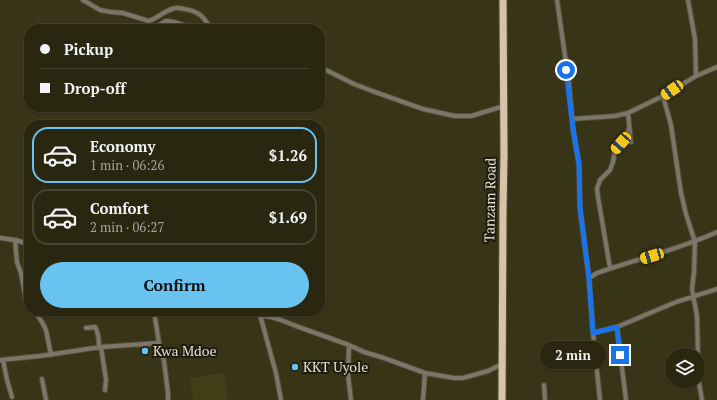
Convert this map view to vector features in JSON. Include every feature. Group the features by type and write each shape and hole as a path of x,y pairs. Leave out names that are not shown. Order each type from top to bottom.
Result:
{"highway":[{"name":"Tanzam Road","path":"502,400 504,106 503,0"}],"street":[{"path":"83,0 100,10 123,13 149,21 164,14 170,9 192,10 200,14 208,24"},
{"path":"557,0 579,164 580,208 589,278 600,400"},
{"path":"688,0 695,39 696,76"},
{"path":"161,24 166,21 180,24"},
{"path":"572,119 615,116 628,113 663,96 696,76 717,68"},
{"path":"325,70 354,84 375,92 423,108 455,116 471,116 504,106"},
{"path":"663,96 671,124 681,193 695,242 692,289 697,316 698,348"},
{"path":"628,113 631,142"},
{"path":"610,268 598,197 598,186 601,178 610,170 615,150 629,129"},
{"path":"589,278 610,268 695,242 717,232"},
{"path":"0,238 24,243"},
{"path":"15,240 24,290"},
{"path":"593,333 617,327 676,302 717,289"},
{"path":"38,316 46,330 51,355"},
{"path":"155,316 159,343 164,361 168,400"},
{"path":"260,316 276,374 281,400"},
{"path":"266,316 349,344 364,352 425,372 454,378 463,378 488,371 502,363"},
{"path":"86,328 95,327 99,337 106,380 105,390"},
{"path":"617,327 626,400"},
{"path":"12,397 2,360 100,348 159,343"},
{"path":"349,344 348,376 351,400"},
{"path":"424,400 425,372"},
{"path":"42,379 46,400"},
{"path":"544,385 545,400"},
{"path":"700,388 702,400"}],"shaded area":[{"path":"224,373 228,400 193,400 190,378"}],"place":[{"name":"Kwa Mdoe","path":"145,351"},
{"name":"KKT Uyole","path":"295,367"}],"route":[{"path":"566,70 579,164 579,201 589,278 593,333 617,327 620,355"}]}
